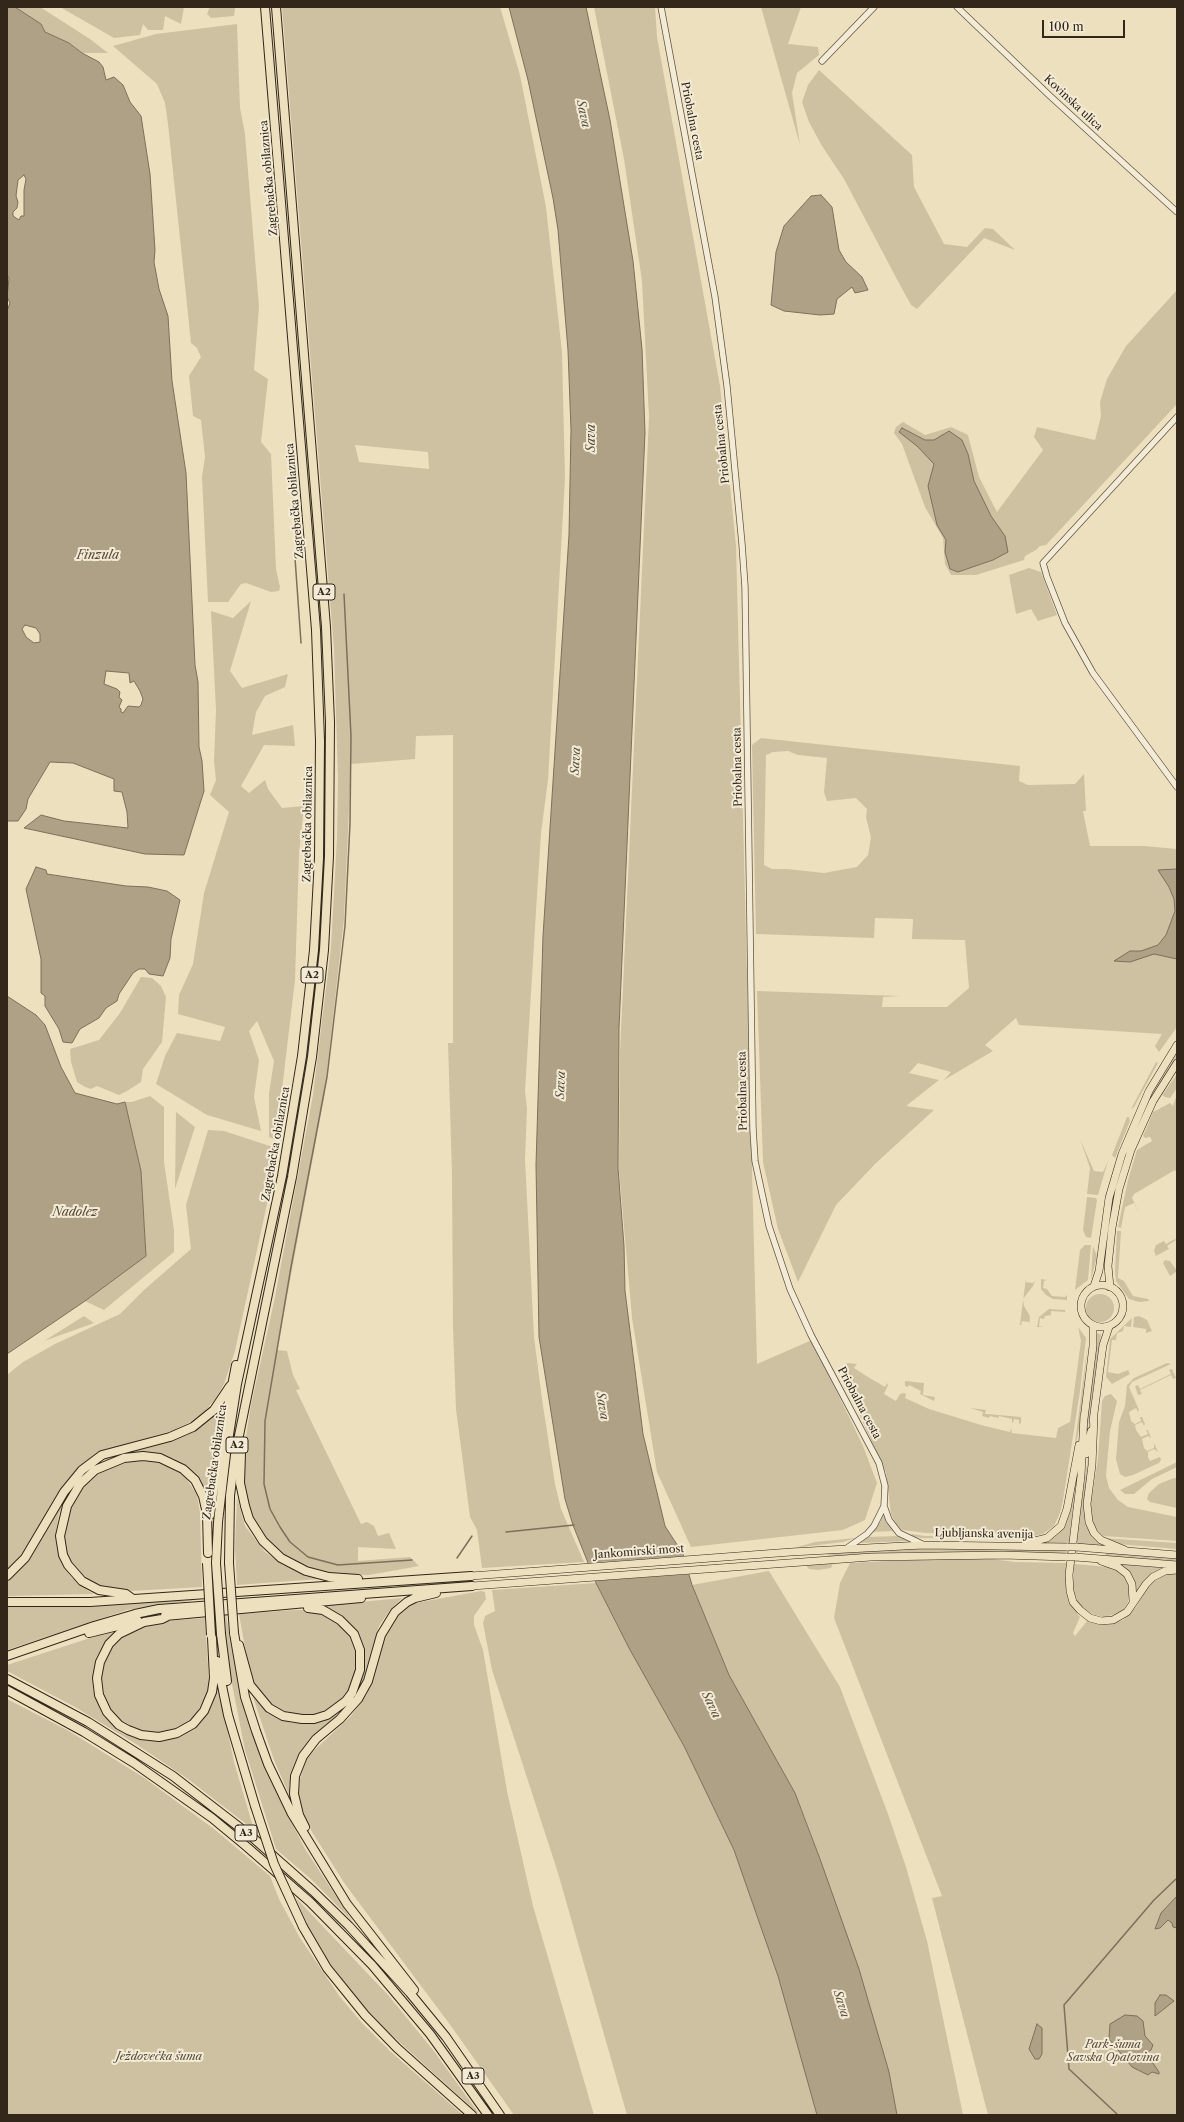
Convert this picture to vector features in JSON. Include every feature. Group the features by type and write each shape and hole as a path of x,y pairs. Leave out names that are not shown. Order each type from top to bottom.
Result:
{"highway":[{"name":"Zagrebačka obilaznica","path":"252,1798 233,1713 221,1634 216,1563 218,1522 226,1454 237,1384 283,1168 304,1042 316,919 320,783 316,630 266,7"},
{"name":"Zagrebačka obilaznica","path":"234,1633 229,1563 230,1496 235,1455 292,1177 312,1057 324,950 331,789 326,626 276,7"},
{"path":"208,1553 212,1497 230,1386 244,1333 251,1321"},
{"path":"254,1361 240,1470 245,1506 255,1531 272,1551 293,1565 306,1571 329,1577 388,1581"},
{"path":"7,1576 25,1558 64,1492 82,1470 102,1455 170,1437 193,1427 214,1410 230,1386"},
{"path":"133,1599 126,1594 99,1590 82,1581 71,1570 63,1555 60,1536 61,1525 67,1506 80,1484 95,1470 119,1459 143,1456 160,1458 184,1469 195,1480 203,1496 207,1514 214,1678 212,1692 204,1711 194,1724 177,1733 164,1736 141,1735 128,1730 113,1719 103,1705 97,1685 100,1662 109,1644 119,1634 144,1622 162,1619 170,1615"},
{"path":"7,1602 90,1602 471,1576"},
{"path":"315,1854 314,1844 299,1815 295,1800 295,1776 303,1756 316,1739 340,1718 358,1699 368,1681 381,1635 395,1612 415,1598 468,1586"},
{"path":"7,1656 135,1614 159,1609 468,1586"},
{"path":"70,1635 80,1637 122,1624 170,1615 356,1600 392,1592"},
{"path":"234,1633 242,1652 250,1685 262,1703 275,1713 292,1718 314,1719 326,1715 346,1701 356,1685 361,1662 357,1641 347,1626 328,1613 315,1608 285,1606"},
{"path":"234,1633 245,1697 268,1764 292,1814 315,1854 347,1904 441,2024 446,2036"},
{"path":"212,1636 228,1715 252,1798 274,1864 303,1927 327,1968 365,2015 397,2048 472,2115"},
{"name":"A3","path":"7,1679 88,1722 137,1752 173,1776 252,1837 313,1891 349,1926 410,1993 446,2036 500,2115"},
{"name":"A3","path":"7,1690 84,1732 134,1762 212,1818 310,1902 372,1965 430,2034 488,2115"}],"main road":[{"path":"1094,1286 1099,1271 1109,1198 1122,1154 1149,1091 1177,1045"},
{"path":"1110,1287 1108,1266 1112,1228 1127,1163 1147,1113 1163,1083 1177,1063"},
{"path":"1102,1285 1110,1287 1121,1297 1123,1309 1117,1322 1109,1327 1100,1328 1093,1326 1083,1317 1080,1305 1085,1292 1094,1286 1102,1285"},
{"path":"1014,1546 1047,1538 1061,1526 1067,1509 1084,1415 1093,1346 1093,1326"},
{"path":"1109,1327 1103,1345 1094,1417 1092,1458 1087,1504 1089,1522 1094,1532 1101,1540 1125,1550"},
{"path":"1084,1415 1081,1476 1069,1575 1072,1599 1084,1614 1094,1619 1106,1621 1122,1616 1153,1577 1165,1571 1177,1570"},
{"path":"1081,1476 1094,1417"},
{"name":"Ljubljanska avenija","path":"791,1552 923,1545 1072,1547 1177,1555"},
{"name":"Jankomirski most","path":"471,1576 791,1552"},
{"name":"Ljubljanska avenija","path":"792,1562 911,1555 1071,1557 1177,1565"},
{"path":"1091,1558 1114,1566 1127,1574 1132,1584 1133,1601"},
{"name":"Jankomirski most","path":"468,1586 792,1562"}],"street":[{"name":"Priobalna cesta","path":"662,7 715,297 727,386 746,587 753,1129 755,1161 762,1198 778,1260 811,1335 879,1463 885,1486 884,1506 889,1520 900,1533 923,1545"},
{"path":"822,61 874,7"},
{"name":"Kovinska ulica","path":"957,7 1050,96 1177,212"},
{"path":"1177,417 1043,563 1065,623 1093,673 1177,788"},
{"name":"Priobalna cesta","path":"847,1548 867,1534 874,1526 884,1506"}],"green space":[{"path":"15,7 40,7 90,39 108,53 82,53 69,43 45,32 41,24"},
{"path":"60,7 184,7 181,24 165,16 163,30 148,30 143,24 140,35 114,38"},
{"path":"210,7 235,7 234,16 211,18 207,14"},
{"path":"282,7 500,7 520,75 546,207 562,352 565,478 548,780 541,833 525,1091 527,1108 525,1159 534,1337 542,1399 555,1484 561,1509 584,1562 482,1568 477,1530 470,1517 456,1409 453,1327 452,1174 448,1043 453,1043 453,735 416,736 415,759 351,764 344,919 324,1098 277,1350 287,1351 293,1375 300,1389 296,1390 361,1524 367,1522 374,1526 378,1536 389,1533 396,1549 358,1547 358,1561 410,1557 419,1566 369,1575 329,1574 308,1568 283,1555 265,1539 252,1519 243,1484 243,1455 251,1405 274,1302 313,1095 331,947 337,838 338,779 334,649","holes":["355,445 428,452 429,469 359,462"]},
{"path":"594,7 655,7 657,37 720,386 736,546 757,1364 812,1340 863,1446 877,1483 865,1520 843,1530 691,1547 657,1472 632,1318 619,1170 620,1052 649,417 642,281 624,159"},
{"path":"761,7 801,7 788,44 818,47 819,55 797,73 792,93 800,145"},
{"path":"237,24 240,108 245,134 259,307 254,370 268,379 261,442 271,454 276,569 280,587 279,591 271,592 246,583 241,584 228,602 208,602 202,477 205,457 201,420 193,416 189,376 201,357 197,348 191,343 165,103 157,84 113,46 156,34"},
{"path":"819,70 912,155 914,187 944,244 967,247 985,228 993,229 1015,250 984,238 917,309 911,305 844,179 822,146 809,122 802,102 808,85"},
{"path":"1177,290 1177,404 1046,545 1040,546 1025,556 1024,560 976,575 951,575 945,564 943,538 925,507 902,444 894,433 896,427 903,422 925,435 951,427 968,435 979,477 997,512 1043,450 1034,437 1037,427 1095,440 1101,416 1100,402 1107,379 1126,346"},
{"path":"1029,568 1041,572 1057,615 1038,621 1031,609 1016,614 1009,575"},
{"path":"251,601 230,671 242,688 288,674 285,687 265,696 256,712 252,735 293,725 295,746 264,745 241,786 249,793 265,780 268,789 282,808 304,806 299,854 295,980 276,1140 269,1137 269,1093 274,1061 257,1021 249,1031 259,1060 254,1097 261,1131 207,1115 156,1084 165,1056 177,1033 220,1041 225,1027 178,1014 179,995 193,964 204,893 229,812 210,795 216,780 214,761 216,710 211,611 233,618"},
{"path":"761,738 1020,766 1019,781 1028,785 1075,784 1084,774 1086,811 1083,811 1090,846 1144,846 1177,849 1177,1027 1159,1052 1155,1046 1162,1034 1019,1025 1016,1018 985,1045 993,1051 944,1080 951,1072 918,1063 909,1073 939,1080 906,1106 934,1110 876,1163 836,1205 798,1282 778,1229 763,1162 757,991 900,996 883,997 882,1007 947,1007 969,988 965,940 912,939 913,919 875,918 874,938 756,934 752,745","holes":["788,751 798,755 827,758 824,792 827,801 856,798 867,809 866,817 871,838 868,855 857,867 824,873 772,869 764,865 766,755 773,752"]},
{"path":"141,977 152,978 161,986 166,997 162,1042 143,1069 141,1082 127,1091 119,1095 97,1086 91,1089 85,1087 77,1082 71,1062 70,1049 99,1040 120,1013"},
{"path":"1177,1052 1177,1056 1153,1095 1136,1129 1126,1158 1109,1225 1107,1225 1113,1194 1127,1146 1150,1094"},
{"path":"1156,1062 1158,1063 1134,1107 1131,1109"},
{"path":"1177,1074 1177,1088 1170,1098 1165,1097 1162,1095"},
{"path":"1177,1094 1177,1174 1175,1170 1134,1194 1132,1198 1140,1215 1134,1203 1125,1207 1121,1228 1118,1227 1128,1180 1137,1150 1152,1141 1150,1137 1145,1138 1143,1136 1153,1112 1170,1103 1173,1106"},
{"path":"150,1096 164,1107 164,1162 174,1230 174,1252 104,1310 85,1301 146,1256 141,1171 125,1102 132,1102"},
{"path":"176,1112 195,1127 175,1189"},
{"path":"1127,1117 1129,1117 1130,1121 1115,1158 1112,1155"},
{"path":"208,1130 224,1131 279,1149 235,1351 224,1384 216,1398 206,1410 192,1421 175,1430 105,1450 84,1463 62,1487 29,1546 7,1571 7,1375 23,1362 55,1344 120,1314 144,1290 191,1249 186,1205"},
{"path":"1080,1139 1094,1171 1103,1172 1108,1161 1098,1195 1087,1194 1090,1168"},
{"path":"1087,1197 1096,1198 1097,1200 1091,1238 1086,1237 1083,1230"},
{"path":"1117,1231 1121,1231 1118,1278 1124,1281 1133,1296 1148,1299 1149,1301 1139,1302 1129,1299 1116,1281"},
{"path":"1175,1239 1176,1240 1167,1246 1169,1249 1156,1256 1154,1251 1156,1245 1164,1241 1166,1244"},
{"path":"1085,1245 1091,1245 1088,1280 1075,1290 1080,1250"},
{"path":"1093,1246 1097,1256 1091,1280 1092,1260"},
{"path":"1165,1260 1170,1261 1177,1271 1170,1276 1163,1263"},
{"path":"1026,1278 1026,1282 1033,1283 1035,1280 1033,1286 1023,1299"},
{"path":"1041,1279 1047,1280 1044,1281 1043,1288 1047,1289 1052,1296 1065,1297 1067,1295 1067,1300 1053,1299 1046,1295 1041,1289"},
{"path":"1100,1294 1110,1298 1114,1308 1110,1318 1100,1322 1090,1318 1086,1308 1090,1298"},
{"path":"1023,1300 1024,1306 1030,1316 1029,1326 1029,1322 1022,1321 1021,1326 1020,1324"},
{"path":"1049,1309 1065,1310 1065,1312 1051,1311 1051,1315 1045,1316 1044,1319 1040,1318 1039,1326 1043,1327 1037,1327 1039,1317"},
{"path":"84,1316 94,1323 44,1341"},
{"path":"1139,1316 1147,1320 1152,1331 1146,1333 1146,1329 1133,1327 1134,1317"},
{"path":"1132,1318 1131,1327 1124,1326 1123,1331 1117,1333 1116,1340 1112,1340 1108,1372 1118,1374 1128,1370 1130,1374 1112,1384 1106,1377 1110,1339"},
{"path":"1078,1327 1086,1338 1080,1391 1063,1500 1060,1513 1054,1526 1043,1534 1034,1536 1024,1534 926,1533 902,1530 897,1526 891,1514 886,1473 852,1398 857,1394 842,1375 843,1368 847,1363 857,1364 854,1368 885,1387 887,1383 888,1385 884,1394 896,1401 900,1394 904,1393 906,1394 905,1398 929,1409 981,1425 1010,1432 1011,1428 1012,1433 1056,1438 1058,1428 1070,1422 1081,1341"},
{"path":"1096,1333 1101,1334 1086,1441 1084,1440"},
{"path":"1088,1342 1080,1424 1076,1444 1075,1443"},
{"path":"1167,1363 1171,1364 1132,1382 1129,1387 1139,1410 1138,1412 1136,1408 1129,1412 1131,1421 1135,1424 1141,1421 1140,1417 1142,1417 1145,1424 1144,1426 1142,1422 1135,1425 1136,1430 1141,1437 1148,1434 1146,1430 1148,1430 1151,1438 1148,1436 1142,1439 1144,1448 1147,1451 1154,1448 1154,1443 1158,1452 1154,1449 1148,1452 1148,1457 1150,1461 1160,1457 1161,1460 1159,1463 1125,1477 1120,1474 1116,1459 1119,1422 1125,1406 1127,1385 1134,1378"},
{"path":"1172,1369 1176,1378 1173,1379 1171,1375 1140,1390 1142,1394 1138,1395 1135,1386 1138,1385 1140,1389 1171,1374 1169,1370"},
{"path":"905,1381 924,1383 923,1395 935,1397 934,1401 920,1394 921,1391 909,1385 908,1387 905,1386"},
{"path":"1111,1394 1117,1401 1110,1431 1106,1476 1109,1488 1118,1500 1128,1507 1177,1517 1177,1541 1103,1536 1095,1528 1092,1520 1091,1503 1098,1458 1102,1401 1105,1396"},
{"path":"225,1400 212,1463 208,1503 184,1466 174,1459 151,1453 127,1454 116,1457 93,1467 79,1479 91,1468 108,1458 172,1441 189,1434 202,1426"},
{"path":"970,1408 986,1410 985,1414 1021,1417 1021,1423 1019,1424 1019,1420 1014,1419 1012,1423 1012,1419 999,1416 998,1418 990,1416 989,1418 982,1416 983,1412"},
{"path":"1079,1453 1069,1543 1042,1543 1060,1531"},
{"path":"1088,1456 1085,1516 1106,1546 1076,1544"},
{"path":"138,1460 157,1462 178,1471 186,1478 197,1495 200,1513 202,1587 131,1591 115,1590 94,1584 85,1579 67,1556 63,1531 70,1507 80,1491 101,1472 120,1464"},
{"path":"1177,1462 1177,1467 1152,1479 1134,1494 1125,1494 1120,1490"},
{"path":"1177,1478 1177,1508 1150,1502 1147,1499 1149,1493 1159,1484"},
{"path":"71,1489 59,1514 56,1531 57,1549 61,1562 71,1577 94,1594 7,1596 7,1581 28,1561 65,1496"},
{"path":"237,1497 245,1526 265,1552 283,1565 319,1579 237,1585 235,1548"},
{"path":"883,1515 894,1531 873,1532 881,1521"},
{"path":"912,1534 925,1536 1021,1537 1032,1540 921,1538 910,1536"},
{"path":"899,1536 907,1541 860,1543 867,1537"},
{"path":"856,1538 843,1542 794,1548 815,1542"},
{"path":"1103,1538 1177,1543 1177,1549 1117,1544"},
{"path":"951,1548 1077,1552 1076,1554 909,1552 829,1557 827,1554 865,1550"},
{"path":"1106,1553 1177,1558 1177,1562 1106,1556"},
{"name":"Park-šuma Savska Opatovina","path":"927,1559 992,1559 1015,1562 1066,1563 1066,1592 1071,1606 1080,1617 1073,1633 1075,1636 1087,1621 1107,1625 1123,1620 1136,1607 1149,1585 1165,1574 1177,1573 1177,2115 988,2115 932,1898 942,1896 834,1618 840,1583 850,1563"},
{"path":"833,1563 831,1568 818,1570 809,1569 806,1565"},
{"path":"1074,1564 1110,1567 1125,1576 1130,1590 1128,1602 1122,1612 1105,1617 1095,1615 1085,1610 1078,1602 1073,1591"},
{"path":"1118,1564 1167,1568 1151,1575 1137,1593 1133,1577"},
{"path":"769,1571 840,1687 888,1814 906,1867 927,1941 963,2115 897,2115 889,2072 820,1859 805,1818 795,1793 729,1675 692,1585"},
{"path":"596,1583 617,1625 684,1746 734,1850 778,1976 817,2115 627,2115 558,1873 492,1670 483,1623 485,1616 495,1611 492,1590"},
{"path":"481,1591 485,1592 486,1599 474,1616 474,1625 483,1650 507,1791 533,1906 594,2115 514,2115 451,2026 345,1884 312,1832 300,1806 298,1795 300,1779 307,1757 351,1716 367,1694 384,1637 397,1615 410,1604"},
{"path":"402,1598 390,1610 379,1626 358,1693 347,1706 315,1734 299,1754 291,1775 289,1788 291,1799 274,1760 253,1697 267,1712 292,1723 312,1723 337,1713 353,1697 360,1684 364,1666 363,1647 354,1629 347,1621 332,1610 317,1606"},
{"path":"202,1599 127,1610 7,1650 7,1607 81,1607"},
{"path":"308,1610 330,1616 347,1630 356,1649 357,1667 355,1681 339,1703 318,1714 298,1717 273,1707 256,1688 250,1675 239,1614"},
{"path":"223,1615 226,1615 241,1697 266,1771 305,1849 353,1922 312,1880 276,1849 245,1750 228,1664"},
{"path":"205,1618 209,1683 207,1695 194,1717 176,1730 158,1734 149,1733 130,1727 115,1716 104,1701 100,1683 103,1662 113,1645 121,1637 147,1625 166,1621"},
{"path":"130,1625 115,1633 108,1639 97,1656 93,1680 94,1693 102,1714 116,1728 134,1738 158,1742 171,1739 193,1727 217,1679 234,1762 254,1830 188,1779 136,1744 75,1707 7,1671 7,1665"},
{"name":"Ježdovečka šuma","path":"7,1699 67,1730 143,1777 214,1829 270,1876 279,1899 300,1938 340,1997 363,2024 391,2052 463,2115 7,2115"},
{"path":"296,1898 388,1995 433,2050 480,2115 385,2029 364,2007 326,1958 310,1931"}],"water":[{"name":"Finzula","path":"7,7 15,7 41,24 45,32 69,43 82,53 99,62 103,67 106,80 114,77 123,85 130,102 141,116 150,174 155,250 154,262 159,289 168,316 172,381 186,473 195,665 198,682 199,747 202,761 204,791 184,855 145,854 24,828 41,815 64,821 128,828 127,812 122,792 114,791 114,779 73,763 50,762 28,799 26,809 18,821 7,821 7,311 10,303 7,297 9,278 7,275","holes":["24,175 26,179 24,190 24,216 21,216 19,220 13,216 13,212 17,208 18,202 16,196 18,180","25,625 36,628 40,634 40,642 34,643 26,637 22,629","106,671 129,673 130,683 134,681 140,691 143,699 141,705 139,707 128,706 123,713 121,712 119,707 122,700 119,697 120,692 117,689 104,684"]},
{"name":"Sava","path":"509,7 586,7 610,120 633,261 642,349 645,433 619,1028 618,1168 624,1246 625,1291 643,1434 665,1526 683,1554 692,1585 729,1675 795,1793 820,1859 859,1969 889,2072 897,2115 817,2115 778,1976 734,1850 684,1746 629,1648 596,1583 573,1525 565,1499 539,1337 536,1165 543,936 569,535 571,430 568,350 558,230 553,198 528,80"},
{"path":"821,195 832,207 839,250 846,262 862,277 868,290 855,293 852,287 837,299 834,314 820,315 784,311 771,305 776,252 784,226 811,196"},
{"path":"902,428 925,440 934,440 949,431 962,440 968,454 974,481 991,516 1005,536 1008,552 993,560 958,572 950,569 945,552 946,540 937,525 928,486 934,464 917,446 899,432"},
{"path":"36,867 46,870 47,874 126,886 148,887 167,891 180,900 171,939 170,958 163,976 149,974 145,969 139,969 133,973 119,994 117,1001 106,1008 99,1018 80,1029 72,1043 63,1042 59,1029 45,1006 45,996 41,993 41,959 26,889"},
{"path":"1177,869 1177,959 1154,954 1130,962 1114,961 1130,951 1141,951 1158,945 1166,935 1175,911 1174,899 1169,887 1158,870"},
{"name":"Nadolez","path":"7,996 36,1015 45,1025 61,1067 75,1093 117,1104 125,1102 141,1171 146,1256 85,1301 7,1354"},
{"path":"1177,1896 1177,1928 1173,1927 1172,1923 1168,1920 1160,1928 1155,1929 1161,1913"},
{"path":"1160,1995 1166,1995 1174,2001 1155,2016 1155,2003"},
{"path":"1125,2015 1137,2016 1143,2021 1145,2036 1153,2045 1151,2050 1146,2053 1159,2074 1152,2072 1148,2075 1132,2067 1109,2039 1110,2024"},
{"path":"1037,2024 1042,2028 1042,2054 1039,2059 1035,2059 1029,2049"}],"pier":[{"path":"685,1556 692,1574 593,1581 587,1563"}],"waterway":[{"path":"295,558 301,643"},
{"path":"344,594 351,736 350,823 345,926 327,1077 291,1267 265,1421 264,1484 270,1509 280,1527 290,1542 308,1557 338,1565 412,1560"},
{"path":"506,1532 574,1525"},
{"path":"457,1558 472,1536"},
{"path":"1118,2115 1069,2069 1064,2005 1154,1900 1177,1878"}]}
